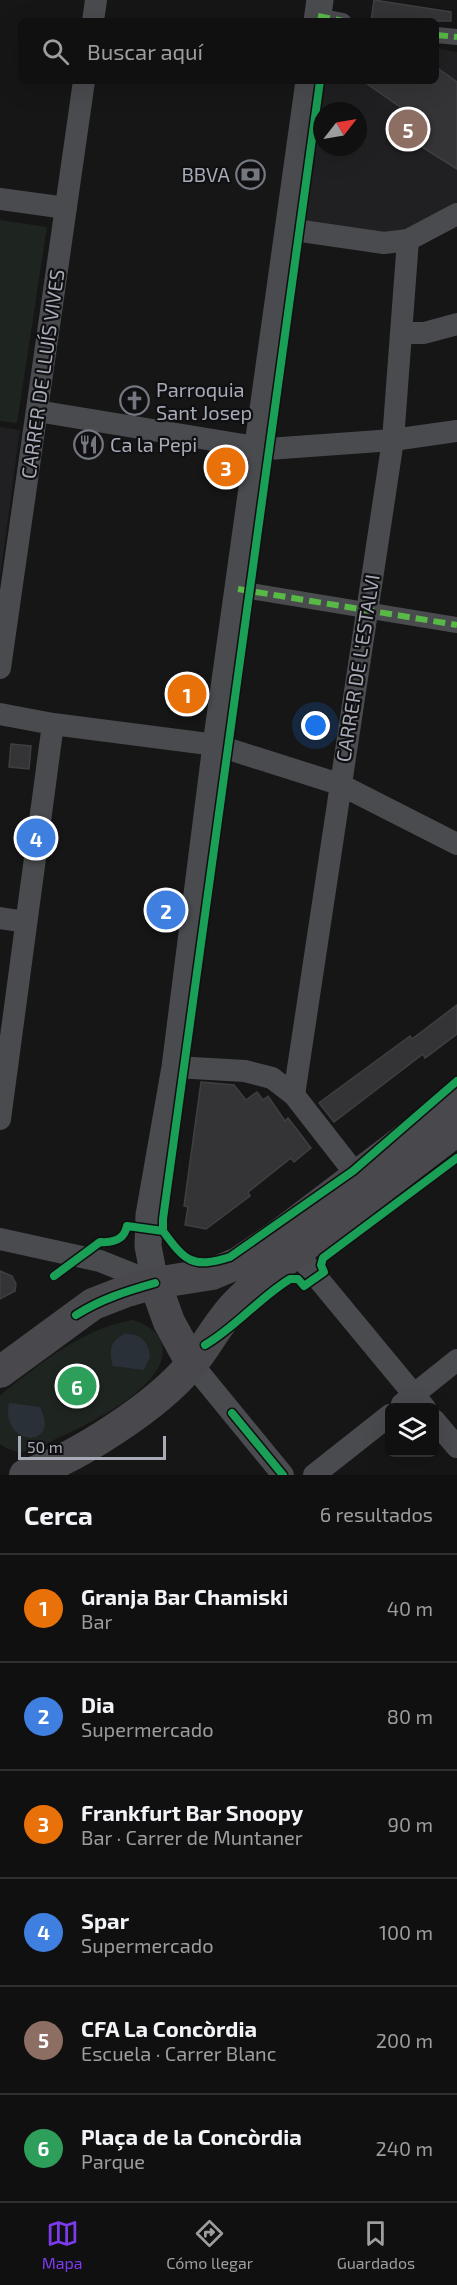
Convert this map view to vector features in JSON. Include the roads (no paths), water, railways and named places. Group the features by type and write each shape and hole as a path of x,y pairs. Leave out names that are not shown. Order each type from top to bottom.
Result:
{"main road":[{"path":"25,1475 60,1461 166,1392 192,1364 227,1313 297,1252 457,1100"},
{"path":"0,1372 93,1304 155,1283 212,1274 238,1263 278,1236 365,1185 453,1141"},
{"path":"155,1283 169,1322 192,1364"}],"street":[{"path":"93,18 96,0"},
{"path":"439,35 457,38"},
{"name":"CARRER DE LLUÍS VIVES","path":"0,668 84,84"},
{"path":"155,1283 148,1246 148,1215 175,1066 216,745 309,84"},
{"path":"0,199 66,208"},
{"path":"288,229 384,243 408,240 457,214"},
{"name":"CARRER DE L'ESTALVI","path":"294,1095 339,784 393,440 408,240"},
{"path":"401,333 424,333 457,324"},
{"path":"37,411 268,449 393,440 457,431"},
{"path":"238,589 457,625"},
{"path":"0,714 53,724 216,745 339,784 457,844"},
{"path":"0,1119 53,724"},
{"path":"0,918 26,922"},
{"path":"175,1066 245,1071 272,1078 294,1095 365,1185"},
{"path":"0,1239 100,1261 155,1283"},
{"path":"297,1252 412,1403 457,1360"},
{"path":"192,1364 283,1475"},
{"path":"314,1475 385,1418"},
{"path":"439,1425 457,1447"}],"place":[{"name":"CFA La Concòrdia","path":"408,129"},
{"name":"BBVA","path":"251,174"},
{"name":"Parroquia Sant Josep","path":"135,401"},
{"name":"Ca la Pepi","path":"89,444"},
{"name":"Frankfurt Bar Snoopy","path":"226,467"},
{"name":"Granja Bar Chamiski","path":"187,694"},
{"name":"Spar","path":"36,838"},
{"name":"Dia","path":"166,910"},
{"name":"Plaça de la Concòrdia","path":"77,1386"}]}
